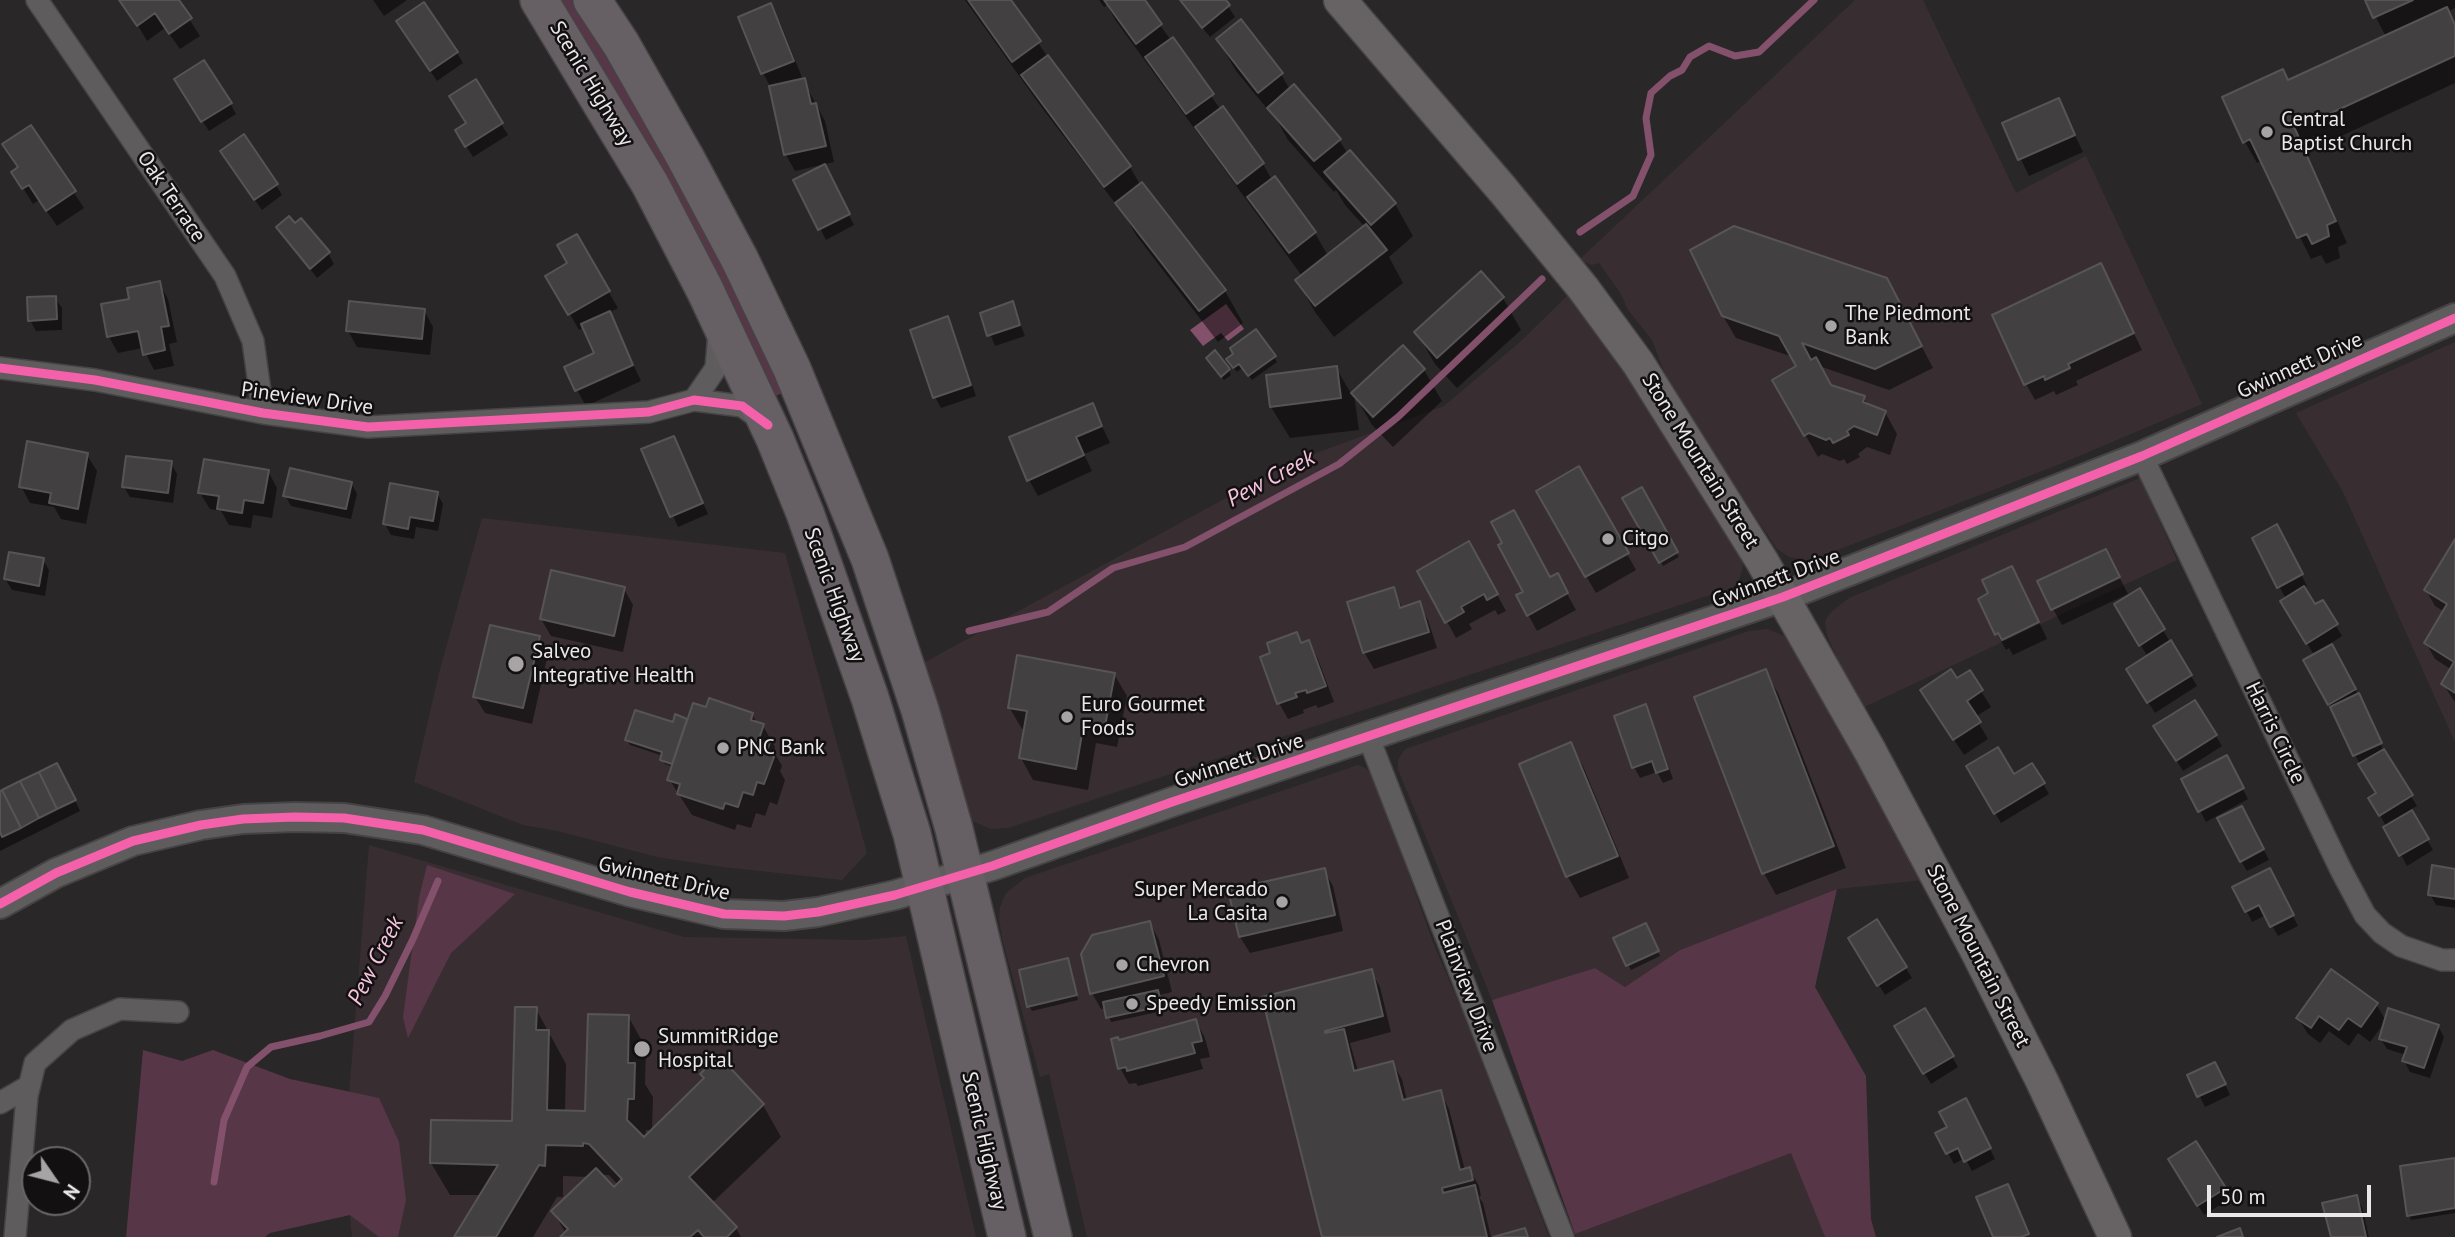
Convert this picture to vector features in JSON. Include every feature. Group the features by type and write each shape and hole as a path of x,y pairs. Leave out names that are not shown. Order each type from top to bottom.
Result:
{"highway":[{"name":"Scenic Highway","path":"539,0 650,184 720,322 805,513 870,698 925,886 952,1013 1007,1237"},
{"name":"Scenic Highway","path":"592,0 621,44 740,260 792,369 870,559 904,661 954,829 1053,1237"}],"main road":[{"name":"Stone Mountain Street","path":"1340,0 1511,200 1638,363 1783,597 1870,751 2042,1080 2115,1237"}],"street":[{"name":"Oak Terrace","path":"37,0 225,275 253,341 263,413"},
{"name":"Gwinnett Drive","path":"0,904 56,873 132,841 201,825 295,817 344,818 424,830 630,892 724,914 783,916 818,912 895,895 965,875 1172,802 1783,597 2143,456 2455,318"},
{"path":"720,322 716,368 694,400 742,406 768,425"},
{"name":"Pineview Drive","path":"0,368 94,380 263,413 368,427 649,412 694,400"},
{"name":"Harris Circle","path":"2143,456 2365,915 2382,933 2401,946 2442,960 2455,960"},
{"name":"Plainview Drive","path":"1368,736 1563,1237"},
{"path":"15,1237 29,1086 35,1063 72,1030 120,1009 178,1012"},
{"path":"0,1103 29,1086"}],"shaded area":[{"path":"558,0 574,0 675,167 786,391 772,398"},
{"path":"1855,0 1923,0 2016,193 2086,156 2202,404 2060,464 1809,561 1789,557 1777,549 1672,392 1652,340 1628,310 1621,294 1599,263 1592,265 1579,260"},
{"path":"1571,292 1634,383 1741,555 1743,566 1738,583 1731,588 1008,828 991,829 972,821 966,815 916,667 1292,462 1444,406 1520,342"},
{"path":"1226,304 1244,329 1228,341 1221,333 1203,346 1190,330"},
{"path":"2455,342 2455,742 2343,492 2296,413"},
{"path":"2140,478 2177,560 1860,709 1827,635 1825,621 1831,612 1849,598"},
{"path":"482,518 785,553 867,853 842,880 657,857 558,831 523,825 414,782 439,673"},
{"path":"1768,629 1784,636 1794,649 1924,880 1837,889 1680,950 1625,987 1595,968 1492,1000 1398,769 1398,760 1405,749 1749,631"},
{"path":"1358,765 1367,769 1375,780 1434,945 1464,1015 1549,1237 1087,1237 1049,1074 1040,1077 1003,942 999,919 1000,907 1006,893 1025,878"},
{"name":"SummitRidge Hospital","path":"369,845 684,937 865,940 906,936 976,1237 352,1237 344,1158"},
{"path":"427,865 515,894 451,953 408,1038 403,1017 419,898"},
{"path":"1837,889 1815,987 1866,1076 1871,1219 1876,1237 1825,1237 1791,1153 1575,1234 1492,1000 1595,968 1625,987 1680,950"},
{"path":"143,1050 182,1061 213,1050 290,1079 379,1098 399,1142 406,1200 398,1237 379,1237 350,1215 270,1233 265,1237 126,1237"},
{"path":"1791,1152 1825,1237 1576,1237 1575,1234"}],"building":[{"path":"119,0 179,0 192,18 169,34 155,13 137,26"},
{"path":"968,0 1011,0 1041,41 1012,62"},
{"path":"1104,0 1145,0 1162,24 1136,44"},
{"path":"1180,0 1226,0 1230,5 1202,28"},
{"path":"2365,0 2413,0 2373,18"},
{"path":"424,2 458,52 430,71 396,21"},
{"path":"771,3 794,61 761,74 738,17"},
{"name":"Central Baptist Church","path":"2447,7 2455,25 2455,56 2305,125 2301,115 2291,120 2336,221 2327,225 2329,236 2312,244 2307,234 2297,238 2250,139 2243,143 2222,97 2283,69 2288,80"},
{"path":"1241,19 1283,73 1258,93 1216,39"},
{"path":"1173,37 1214,94 1186,114 1145,57"},
{"path":"1048,55 1131,166 1104,187 1021,75"},
{"path":"204,60 232,103 201,122 174,79"},
{"path":"805,78 811,104 816,103 826,146 784,155 769,86"},
{"path":"476,79 503,123 465,147 455,130 466,123 449,96"},
{"path":"1294,84 1341,139 1314,161 1267,108"},
{"path":"2059,98 2075,135 2018,160 2002,123"},
{"path":"1223,106 1264,163 1237,184 1195,127"},
{"path":"31,125 76,191 46,211 29,185 22,189 11,172 18,167 2,144"},
{"path":"244,134 278,184 254,200 220,151"},
{"path":"1350,150 1396,203 1371,225 1324,172"},
{"path":"825,164 850,214 818,230 793,180"},
{"path":"1275,176 1316,232 1289,253 1247,197"},
{"path":"1142,182 1226,290 1199,311 1115,203"},
{"path":"289,216 295,223 301,218 330,252 310,269 276,227"},
{"path":"1366,224 1387,250 1315,306 1295,280"},
{"name":"The Piedmont Bank","path":"1734,226 1887,278 1922,346 1875,369 1802,343 1811,360 1816,357 1831,385 1865,396 1863,402 1886,411 1877,435 1854,426 1847,431 1849,435 1833,443 1830,438 1826,440 1809,433 1804,436 1772,380 1796,366 1779,336 1722,316 1690,250"},
{"path":"577,234 610,291 568,315 545,276 567,263 557,245"},
{"path":"2101,263 2134,333 2068,364 2070,368 2045,380 2044,376 2024,385 1992,315"},
{"path":"1481,271 1504,297 1437,358 1414,332"},
{"path":"160,281 169,326 161,327 165,350 143,355 138,331 107,337 101,304 129,299 127,288"},
{"path":"56,296 57,319 28,321 27,297"},
{"path":"349,301 425,309 422,339 346,331"},
{"path":"1013,301 1020,325 987,336 980,313"},
{"path":"610,311 633,365 575,391 564,367 594,353 581,324"},
{"path":"948,316 971,385 933,398 910,330"},
{"path":"1256,329 1276,356 1248,376 1239,364 1233,368 1226,359 1233,354 1230,348"},
{"path":"1403,345 1425,369 1373,417 1351,393"},
{"path":"1215,350 1230,369 1221,377 1206,358"},
{"path":"1337,366 1341,398 1270,407 1266,375"},
{"path":"1093,403 1102,426 1076,437 1084,455 1027,481 1009,437"},
{"path":"674,436 703,503 670,517 641,449"},
{"path":"27,441 88,453 78,509 49,503 51,493 19,487"},
{"path":"126,456 172,461 168,493 122,487"},
{"path":"204,459 269,470 263,503 244,500 242,513 217,509 219,496 198,493"},
{"path":"1579,466 1629,553 1585,577 1536,491"},
{"path":"290,468 352,482 346,509 283,496"},
{"path":"390,483 438,492 433,521 410,517 408,529 383,524"},
{"name":"Citgo","path":"1642,487 1678,552 1659,563 1622,498"},
{"path":"1514,510 1550,577 1558,573 1568,593 1527,616 1516,595 1523,592 1498,545 1502,543 1491,522"},
{"path":"2277,524 2303,574 2277,588 2252,538"},
{"path":"2455,539 2455,693 2441,684 2454,662 2424,643 2447,604 2424,590"},
{"path":"1469,541 1498,594 1487,600 1484,594 1461,607 1464,612 1445,623 1417,571"},
{"path":"2106,549 2120,577 2051,610 2037,581"},
{"path":"9,552 44,558 39,586 4,579"},
{"path":"2012,566 2039,622 2002,640 1998,633 1995,635 1978,599 1988,593 1982,580"},
{"path":"551,570 625,587 614,636 540,619"},
{"path":"2304,586 2315,604 2323,600 2338,624 2306,644 2280,601"},
{"path":"1394,587 1400,608 1420,601 1429,632 1363,653 1347,602"},
{"path":"2140,588 2165,629 2139,646 2114,604"},
{"path":"490,625 540,636 523,708 473,697"},
{"path":"1297,632 1301,643 1309,640 1326,686 1307,693 1306,690 1295,693 1297,697 1277,704 1260,657 1270,653 1267,643"},
{"path":"2171,640 2192,675 2147,703 2126,669"},
{"path":"2332,644 2356,689 2328,705 2303,660"},
{"name":"Euro Gourmet Foods","path":"1017,655 1115,673 1105,726 1084,722 1076,769 1019,758 1027,711 1008,708"},
{"path":"1766,669 1834,846 1762,874 1694,697"},
{"path":"1951,669 1957,678 1970,670 1983,690 1967,701 1981,722 1953,740 1920,690"},
{"path":"2359,693 2382,743 2353,756 2330,707"},
{"name":"PNC Bank","path":"709,698 753,713 751,720 764,724 759,739 770,742 766,754 774,757 764,784 757,782 753,795 743,792 738,807 725,803 723,809 677,794 680,784 667,780 693,703 706,707"},
{"path":"2195,700 2217,735 2176,761 2153,726"},
{"path":"1646,704 1668,769 1656,773 1652,761 1632,768 1614,716"},
{"path":"635,710 673,722 675,714 687,719 672,764 660,760 662,752 625,740"},
{"path":"1571,742 1618,856 1566,877 1519,764"},
{"path":"1998,747 2014,774 2032,763 2045,783 1994,814 1966,766"},
{"path":"2384,749 2413,795 2379,816 2368,798 2376,793 2358,764"},
{"path":"2227,755 2244,788 2198,812 2181,779"},
{"path":"57,763 76,800 57,809 39,772"},
{"path":"39,772 57,809 39,818 20,781"},
{"path":"20,781 39,818 21,828 2,790"},
{"path":"2,790 21,828 2,837 0,791"},
{"path":"2242,806 2264,849 2240,862 2217,818"},
{"path":"2412,810 2429,839 2399,856 2383,827"},
{"path":"2432,865 2455,869 2455,899 2428,895"},
{"name":"Super Mercado La Casita","path":"1325,868 1335,915 1239,937 1228,890"},
{"path":"2270,868 2294,915 2270,927 2259,905 2245,912 2232,887"},
{"path":"1877,919 1907,967 1877,986 1848,938"},
{"name":"Chevron","path":"1150,921 1164,976 1090,994 1081,954 1092,935"},
{"path":"1646,923 1659,951 1626,966 1613,938"},
{"name":"Chevron","path":"1068,958 1077,995 1027,1007 1019,970"},
{"path":"1372,969 1383,1016 1325,1033 1344,1029 1354,1071 1393,1061 1403,1100 1441,1090 1460,1170 1470,1167 1473,1180 1442,1188 1443,1193 1475,1185 1487,1237 1322,1237 1262,997"},
{"path":"2331,969 2378,1003 2361,1027 2348,1018 2339,1030 2319,1016 2311,1028 2296,1018"},
{"name":"Speedy Emission","path":"1158,990 1162,1006 1106,1018 1103,1002"},
{"path":"515,1007 537,1007 536,1030 549,1030 547,1110 585,1111 588,1014 629,1015 628,1063 635,1063 634,1099 628,1099 627,1120 644,1137 704,1078 700,1074 719,1056 764,1104 689,1177 737,1227 727,1237 704,1237 698,1230 690,1237 560,1237 568,1229 551,1211 596,1168 614,1187 622,1179 589,1144 583,1143 583,1146 546,1145 545,1166 539,1165 496,1237 454,1237 498,1165 430,1163 431,1120 512,1121"},
{"path":"1925,1008 1954,1056 1923,1074 1894,1026"},
{"path":"2388,1008 2439,1025 2424,1068 2402,1061 2407,1047 2379,1039"},
{"path":"1196,1019 1202,1041 1192,1043 1195,1053 1127,1071 1126,1067 1118,1069 1111,1039 1118,1037 1119,1040"},
{"path":"2215,1062 2226,1084 2197,1097 2187,1075"},
{"path":"1966,1098 1991,1148 1964,1162 1958,1148 1946,1154 1935,1133 1947,1127 1939,1112"},
{"path":"2196,1141 2226,1188 2197,1206 2168,1159"},
{"path":"2455,1158 2455,1208 2407,1216 2400,1166"},
{"path":"2008,1184 2029,1234 2021,1237 1993,1237 1976,1197"},
{"path":"2357,1195 2366,1237 2331,1237 2322,1203"},
{"path":"1525,1228 1528,1237 1493,1237"},
{"path":"2240,1228 2243,1237 2217,1237"}],"waterway":[{"name":"Pew Creek","path":"1580,232 1633,196 1651,155 1646,118 1651,93 1670,76 1682,70 1690,57 1709,46 1735,56 1759,52 1814,0"},
{"name":"Pew Creek","path":"969,631 1048,612 1113,568 1185,547 1339,464 1398,417 1542,279"},
{"name":"Pew Creek","path":"214,1182 224,1120 247,1067 271,1047 369,1022 413,939 438,881"}],"cycle path":[{"path":"0,904 56,873 133,841 201,825 243,819 295,817 344,818 423,830 630,892 724,914 784,916 818,912 895,895 992,866 1172,802 1783,597 2142,456 2455,318"},
{"path":"0,368 95,380 263,413 368,427 649,412 694,400 742,406 768,425"}],"place":[{"name":"Central Baptist Church","path":"2267,132"},
{"name":"The Piedmont Bank","path":"1831,326"},
{"name":"Citgo","path":"1608,539"},
{"name":"Salveo Integrative Health","path":"516,664"},
{"name":"Euro Gourmet Foods","path":"1067,717"},
{"name":"PNC Bank","path":"723,748"},
{"name":"Super Mercado La Casita","path":"1282,902"},
{"name":"Chevron","path":"1122,965"},
{"name":"Speedy Emission","path":"1132,1004"},
{"name":"SummitRidge Hospital","path":"642,1049"}]}
